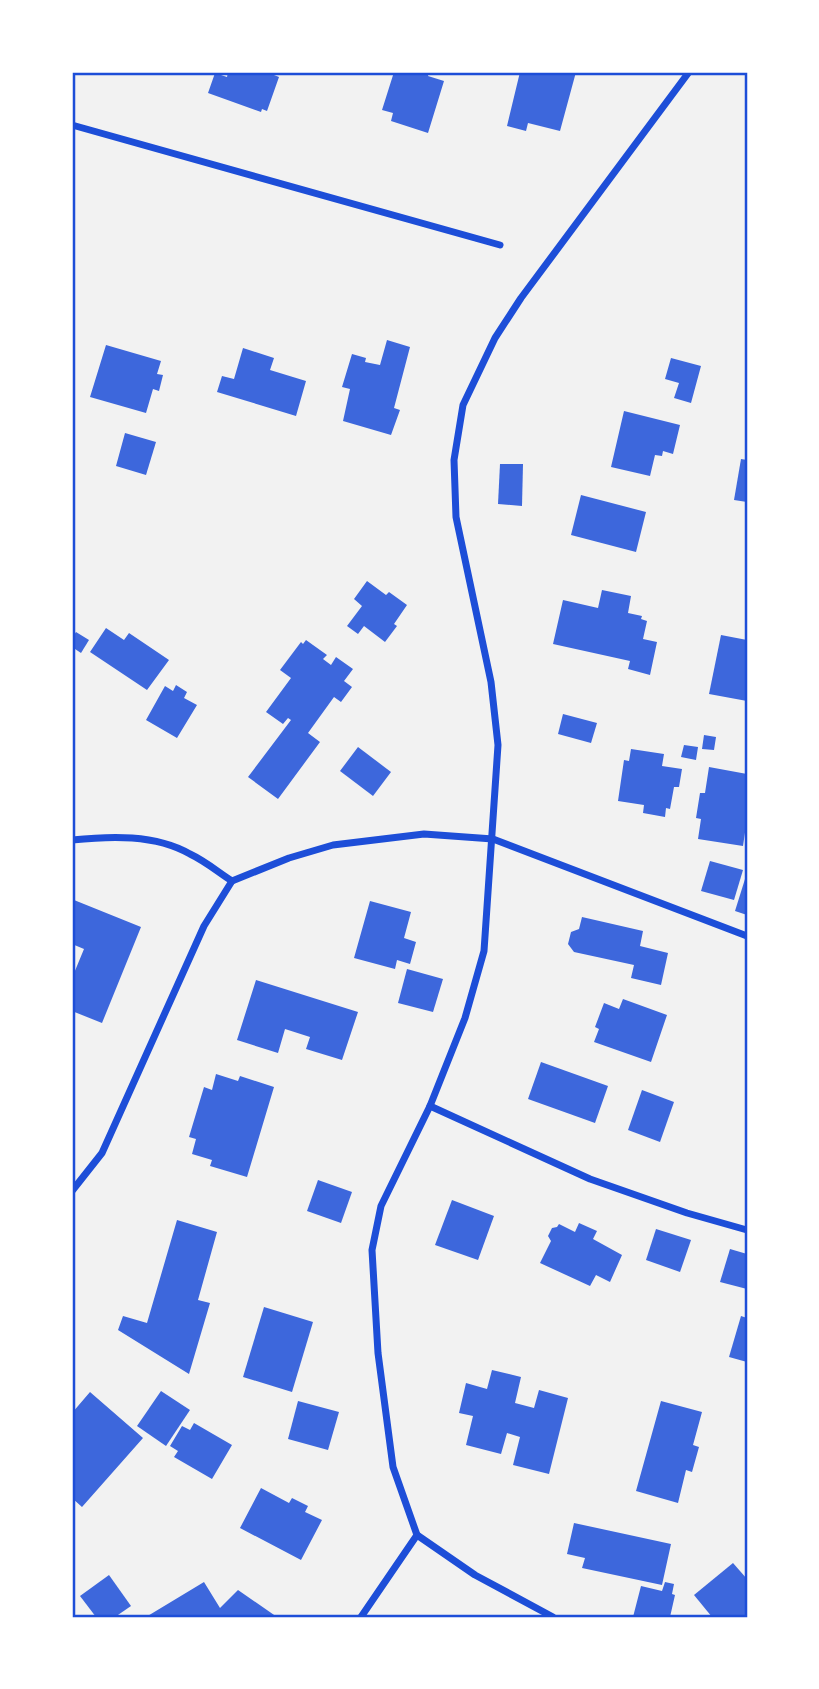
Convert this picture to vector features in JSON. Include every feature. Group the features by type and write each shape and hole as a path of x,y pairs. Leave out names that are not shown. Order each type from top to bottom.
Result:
{"street":[{"path":"553,1617 475,1575 417,1535 393,1467 378,1353 372,1250 381,1206 430,1106 465,1018 484,951 498,745 491,682 456,517 454,460 463,405 495,338 521,298 689,72"},
{"path":"72,125 500,245"},
{"path":"72,1191 102,1153 204,926 232,881 289,858 332,845 424,834 493,839 747,936"},
{"path":"72,840 109,836 147,840 188,852 232,881"},
{"path":"430,1106 590,1179 687,1213 747,1230"},
{"path":"361,1617 417,1535"}],"building":[{"path":"228,72 275,72 274,75 279,77 267,111 262,109 261,112 208,93 215,73 227,77"},
{"path":"394,72 429,72 428,76 444,81 428,133 391,121 393,113 382,110"},
{"path":"520,72 535,75 536,72 576,72 560,131 528,123 526,131 507,126"},
{"path":"387,340 410,347 394,408 400,410 391,435 343,421 350,389 342,387 352,354 366,358 365,362 380,365"},
{"path":"106,345 161,361 157,374 163,375 159,391 153,389 146,413 90,397"},
{"path":"243,348 274,358 270,370 306,381 296,416 217,392 222,376 234,379"},
{"path":"671,358 701,366 691,403 674,398 679,383 665,379"},
{"path":"624,411 680,425 673,454 663,451 662,456 655,455 650,476 611,467"},
{"path":"125,433 156,442 146,475 116,466"},
{"path":"741,459 747,460 747,502 734,500"},
{"path":"500,464 523,464 522,506 498,504"},
{"path":"581,495 646,512 636,552 571,535"},
{"path":"367,581 386,595 389,592 407,605 394,624 397,626 385,642 364,626 358,634 347,626 362,606 354,599"},
{"path":"602,590 631,596 628,613 642,616 641,619 647,621 643,639 657,642 650,675 628,669 630,661 553,644 563,600 598,608"},
{"path":"106,628 124,640 129,633 169,660 147,690 90,652"},
{"path":"76,632 89,640 81,653 72,647 72,638"},
{"path":"721,635 747,640 747,701 709,694"},
{"path":"306,640 327,655 323,659 331,665 336,657 353,669 344,681 352,687 341,702 334,697 308,733 320,742 278,799 248,777 291,720 288,718 283,724 266,712 291,678 280,670 301,642 303,644"},
{"path":"176,685 187,692 184,698 197,705 177,738 146,720 165,686 173,691"},
{"path":"563,714 597,723 591,743 558,734"},
{"path":"704,735 716,737 714,750 702,749"},
{"path":"684,745 698,747 696,760 681,757"},
{"path":"358,747 391,772 373,796 340,771"},
{"path":"631,749 664,754 662,766 682,769 679,787 674,787 670,809 666,808 665,817 643,813 644,805 618,801 624,760 629,761"},
{"path":"709,767 747,774 747,819 743,846 698,839 701,819 696,818 700,793 705,793"},
{"path":"710,861 743,870 734,900 701,891"},
{"path":"747,879 747,915 735,911"},
{"path":"74,900 141,927 102,1023 72,1011 72,978 84,949 72,944"},
{"path":"370,901 411,912 404,938 416,942 410,964 397,960 395,969 354,958"},
{"path":"582,917 643,931 640,946 668,953 661,985 631,978 634,965 574,952 568,944 571,932 579,929"},
{"path":"407,969 443,979 433,1012 398,1003"},
{"path":"256,980 358,1012 342,1060 306,1049 310,1037 285,1029 278,1053 237,1040"},
{"path":"623,999 667,1015 651,1062 594,1042 599,1029 595,1027 604,1003 619,1009"},
{"path":"541,1062 608,1086 595,1123 528,1099"},
{"path":"216,1074 238,1081 240,1076 274,1087 247,1177 210,1166 212,1160 192,1154 196,1139 189,1137 204,1087 212,1090"},
{"path":"642,1090 674,1102 660,1142 628,1130"},
{"path":"318,1180 352,1192 341,1223 307,1211"},
{"path":"452,1200 494,1216 478,1260 435,1245"},
{"path":"177,1220 217,1232 198,1300 210,1303 189,1374 118,1330 123,1316 147,1323"},
{"path":"579,1223 597,1231 593,1239 622,1255 610,1282 596,1275 590,1286 540,1263 551,1241 548,1236 552,1228 559,1224 575,1232"},
{"path":"656,1229 691,1240 680,1272 646,1260"},
{"path":"730,1249 747,1254 747,1289 720,1282"},
{"path":"264,1307 313,1322 292,1392 243,1377"},
{"path":"741,1316 747,1318 747,1362 729,1357"},
{"path":"492,1370 521,1377 515,1403 534,1408 539,1390 568,1398 549,1474 513,1465 520,1437 507,1433 501,1454 466,1445 473,1416 459,1413 466,1383 487,1389"},
{"path":"161,1391 190,1410 166,1446 137,1426"},
{"path":"90,1392 143,1438 82,1507 72,1498 72,1413"},
{"path":"298,1401 339,1412 328,1450 288,1439"},
{"path":"661,1401 702,1412 693,1445 699,1447 692,1472 686,1470 678,1503 636,1491"},
{"path":"194,1423 232,1445 212,1479 174,1457 178,1451 170,1446 182,1426 190,1430"},
{"path":"261,1488 289,1503 292,1498 308,1506 305,1512 322,1520 301,1560 240,1528"},
{"path":"574,1523 671,1544 662,1585 582,1568 585,1558 567,1554"},
{"path":"733,1563 747,1579 747,1617 712,1617 694,1595"},
{"path":"109,1575 131,1606 115,1617 96,1617 80,1596"},
{"path":"204,1582 220,1608 238,1590 277,1617 146,1617"},
{"path":"665,1582 674,1584 672,1594 675,1595 670,1617 633,1617 641,1586 662,1591"}]}
